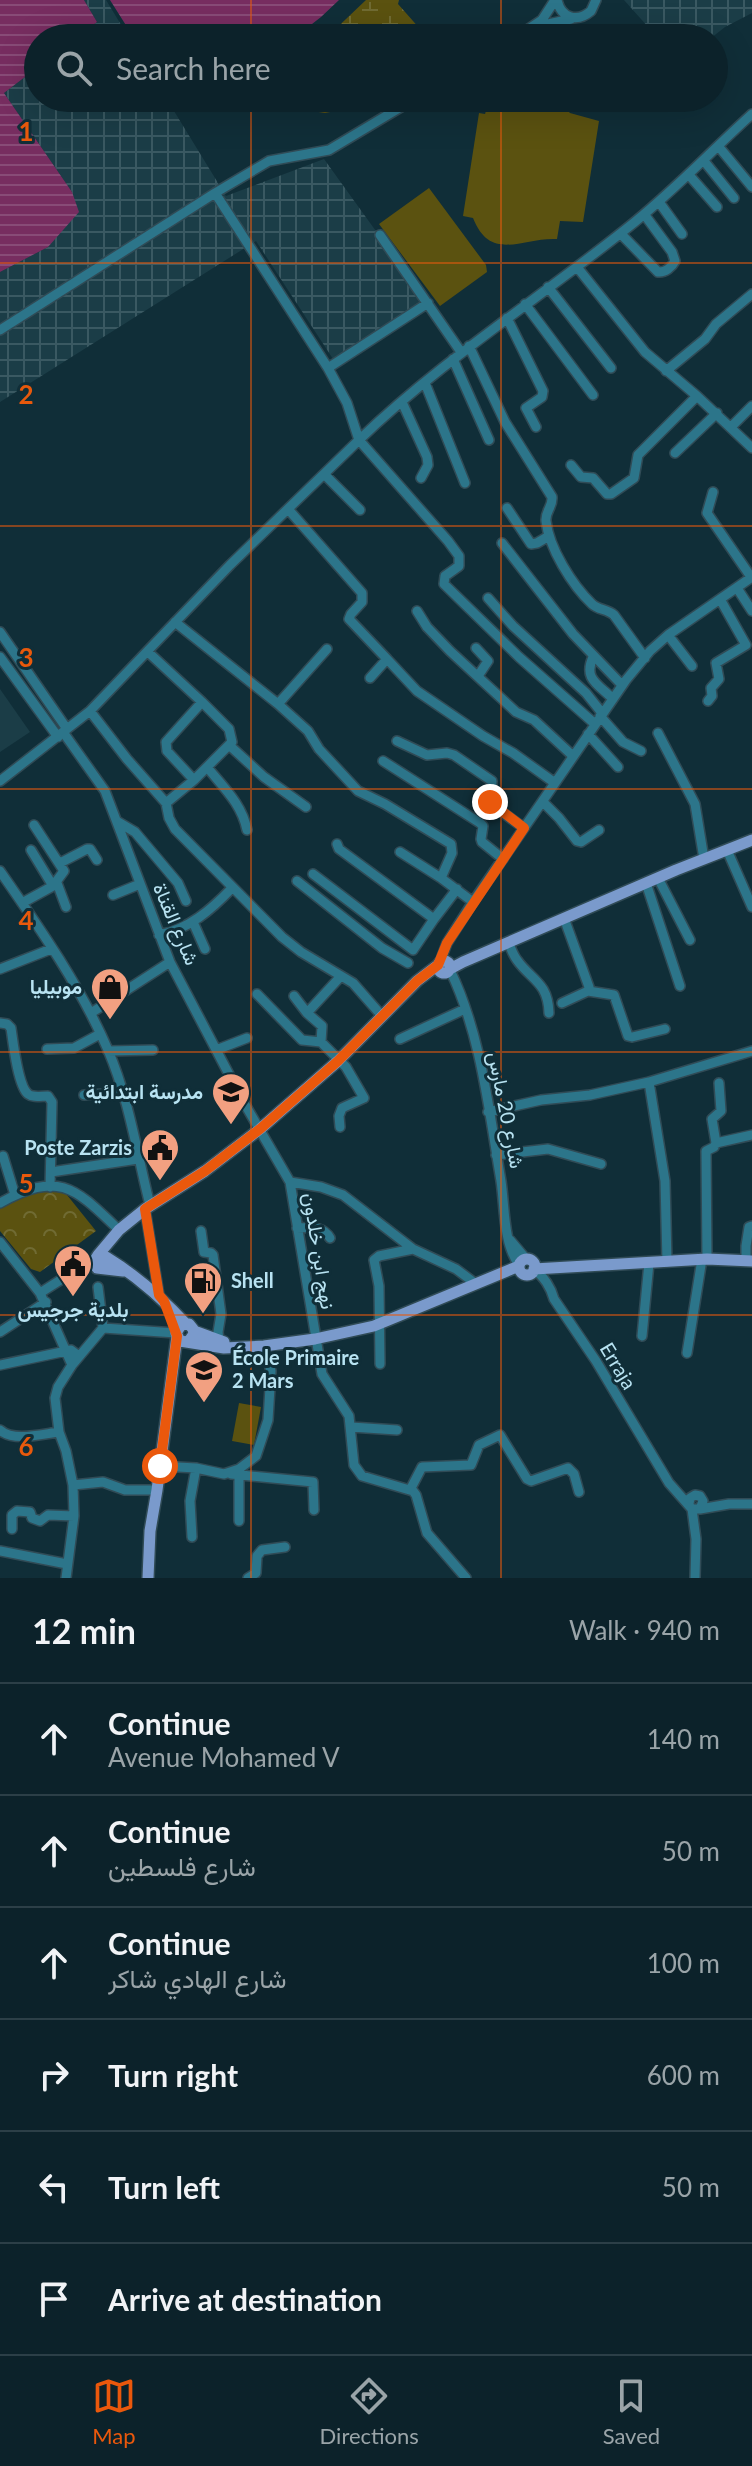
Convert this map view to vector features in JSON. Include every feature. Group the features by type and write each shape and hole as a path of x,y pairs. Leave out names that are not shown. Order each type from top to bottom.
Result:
{"main road":[{"path":"749,1260 704,1259 558,1269 527,1267 493,1277 380,1324 315,1339 235,1348 183,1334 161,1298 133,1274 102,1260 115,1235 148,1207 205,1171 260,1129 338,1061 413,986 444,968 752,840"},
{"path":"183,1334 219,1340 235,1348"},
{"path":"148,1578 150,1531 174,1366 183,1334"}],"street":[{"path":"556,0 562,12 573,18"},
{"path":"536,24 547,15 556,0"},
{"path":"550,24 581,18 594,8 596,0"},
{"path":"0,330 269,161 329,150 393,112"},
{"path":"0,781 90,711 359,440 461,352 621,234 689,175 752,114"},
{"path":"719,147 752,187"},
{"path":"704,161 734,198"},
{"path":"689,175 717,207"},
{"path":"215,193 328,368 347,403 359,440 459,556 459,566 444,578 444,584 519,657 599,718 623,742 641,751"},
{"path":"659,202 682,234"},
{"path":"621,234 658,272 673,265 672,252 644,214"},
{"path":"380,235 461,352 552,497 546,518 555,554 593,606 614,615 645,658"},
{"path":"577,267 637,343 752,448"},
{"path":"548,287 611,368"},
{"path":"666,371 752,294"},
{"path":"328,368 428,303"},
{"path":"525,304 593,395"},
{"path":"507,318 543,391 542,397 526,408 536,427"},
{"path":"461,352 489,440"},
{"path":"425,383 465,483"},
{"path":"571,465 581,477 593,478 605,492 611,494 634,478 638,455 697,396"},
{"path":"402,402 428,461 421,478"},
{"path":"731,427 752,406"},
{"path":"675,453 717,413"},
{"path":"324,474 360,510"},
{"path":"444,968 447,943 622,685 668,635 752,577 707,513 713,492"},
{"path":"507,508 531,544 535,545 549,536"},
{"path":"288,509 362,593 362,602 349,619 417,691 555,783"},
{"path":"502,543 593,657 622,685"},
{"path":"737,588 752,611"},
{"path":"488,598 513,626 586,693 599,718"},
{"path":"708,701 712,696 711,688 719,679 716,663 746,645 720,599"},
{"path":"417,611 441,642 516,712 534,720 573,756"},
{"path":"175,622 308,731 319,749 358,791 409,817 451,844 452,853 441,878"},
{"path":"0,632 63,733"},
{"path":"668,635 692,666"},
{"path":"476,648 488,661 478,676"},
{"path":"278,704 327,649"},
{"path":"148,652 229,729 232,737 229,745 166,803"},
{"path":"0,657 63,733"},
{"path":"593,657 589,674 613,699"},
{"path":"370,678 387,659"},
{"path":"194,780 167,751 166,742 202,702"},
{"path":"90,711 166,803 175,829 232,888 301,952 353,983 382,1016"},
{"name":"شارع القناة","path":"63,733 101,784 170,962 260,1129"},
{"path":"658,733 695,804 704,859"},
{"path":"588,734 618,767"},
{"path":"397,741 427,755 447,753 470,765 492,781 491,804 524,828"},
{"path":"229,745 264,777 306,807"},
{"path":"383,761 480,823 483,826 482,842 503,859"},
{"path":"207,767 239,806 247,830"},
{"path":"543,802 577,841 581,842 599,830"},
{"path":"118,822 135,832 178,883 186,901"},
{"path":"22,903 55,885 64,871 34,825"},
{"path":"337,844 339,849 434,919"},
{"path":"60,863 87,849 97,860"},
{"path":"31,850 66,907"},
{"path":"727,850 752,907"},
{"path":"400,852 473,902"},
{"path":"0,871 91,1013 108,1051 123,1093 138,1159 161,1298"},
{"path":"313,874 413,950"},
{"path":"658,878 690,940"},
{"path":"297,881 382,948 408,963"},
{"path":"646,883 680,986"},
{"path":"113,895 140,884"},
{"path":"159,935 185,928 216,905 232,888"},
{"path":"413,986 408,963 413,950 457,889"},
{"path":"564,918 588,991"},
{"path":"193,922 205,949"},
{"path":"508,942 518,961 539,980 549,1004 549,1013"},
{"path":"1,965 51,949"},
{"path":"91,1013 170,962"},
{"name":"شارع 20 مارس","path":"444,968 459,991 480,1067 512,1253 527,1267"},
{"path":"307,1013 341,976"},
{"path":"562,1003 588,991 614,995 628,1036 665,1029"},
{"path":"257,994 302,1040 321,1042 346,1067 364,1098 342,1108 340,1127"},
{"path":"294,996 322,1026 321,1042"},
{"path":"400,1039 465,1009"},
{"path":"0,1023 11,1028 26,1092 32,1096 48,1096 52,1102 50,1187"},
{"path":"47,1049 74,1048 100,1034"},
{"path":"216,1050 247,1038"},
{"path":"108,1051 153,1050"},
{"path":"488,1112 649,1082 752,1051"},
{"path":"649,1082 665,1181 667,1262"},
{"path":"716,1143 712,1119 721,1111 719,1083"},
{"path":"84,1095 123,1093"},
{"name":"نهج ابن خلدون","path":"260,1129 290,1182 322,1374 344,1408 351,1427"},
{"path":"687,1353 704,1259 705,1154 716,1143 752,1135"},
{"path":"496,1155 548,1149 601,1164"},
{"path":"3,1156 15,1195"},
{"path":"51,1172 138,1159"},
{"path":"290,1182 321,1187 343,1195 413,1249 456,1269 476,1284"},
{"path":"0,1203 31,1189 50,1187 73,1190 115,1235"},
{"path":"749,1260 746,1246 749,1227 752,1226"},
{"path":"297,1228 320,1228 330,1238"},
{"path":"201,1231 204,1252 213,1255 221,1314 219,1340"},
{"path":"0,1242 43,1297 72,1365"},
{"path":"380,1364 379,1286 374,1260 379,1256 413,1249"},
{"path":"0,1332 62,1280 102,1260"},
{"path":"642,1336 649,1263"},
{"name":"Erraja","path":"527,1267 554,1299 596,1361 669,1483 696,1504"},
{"path":"456,1269 460,1291"},
{"path":"76,1578 66,1578 74,1516 73,1485 59,1432 55,1398 72,1365 103,1328 98,1287"},
{"path":"103,1328 183,1334"},
{"path":"227,1473 252,1460 262,1444 268,1420 271,1371 264,1346"},
{"path":"0,1365 74,1351 79,1356"},
{"path":"0,1427 5,1434 13,1436 59,1432"},
{"path":"397,1430 351,1427 354,1465 362,1476 410,1490 416,1495 427,1533 466,1578"},
{"path":"410,1490 422,1467 468,1466 473,1462 479,1445 500,1435 527,1479 531,1481 568,1468 574,1474 579,1492"},
{"path":"160,1466 313,1482 314,1510"},
{"path":"192,1537 190,1501 196,1468"},
{"path":"239,1475 239,1521"},
{"path":"73,1485 103,1482 125,1490 157,1490"},
{"path":"695,1578 696,1504 752,1504"},
{"path":"12,1529 12,1515 17,1511 30,1512 32,1518 40,1521 48,1515 74,1516"},
{"path":"248,1578 256,1573 257,1556 262,1550 285,1547"},
{"path":"0,1551 67,1564"}],"shaded area":[{"path":"0,0 84,0 97,22 94,24 24,24 24,78 4,93 72,192 79,212 48,247 0,272"},
{"path":"84,0 106,0 121,24 94,24 97,22"},
{"path":"110,0 339,0 312,24 125,24"},
{"path":"624,0 752,0 752,13 728,25 645,24"},
{"path":"24,78 24,112 175,112 226,196 324,159 427,302 335,362 256,241 0,402 0,272 48,247 72,192 4,93"},
{"path":"0,689 30,732 0,752"}],"green space":[{"path":"366,0 399,0 398,4 416,24 341,24"},
{"path":"569,112 599,121 583,222 560,221 557,239 509,245 489,240 480,232 473,218 463,216 479,113"},
{"path":"429,188 486,265 487,272 440,306 379,224"},
{"path":"63,1190 96,1231 40,1272 31,1269 0,1231 0,1208 32,1192"},
{"path":"239,1403 261,1407 254,1445 232,1441"}],"place":[{"name":"موبيليا","path":"110,1021"},
{"name":"مدرسة ابتدائية","path":"231,1126"},
{"name":"Poste Zarzis","path":"160,1182"},
{"name":"بلدية جرجيس","path":"73,1298"},
{"name":"Shell","path":"203,1315"},
{"name":"École Primaire 2 Mars","path":"204,1404"}],"route":[{"path":"160,1466 177,1336 159,1295 145,1209 205,1171 260,1129 338,1061 417,981 438,965 447,943 524,828 490,802"}]}
